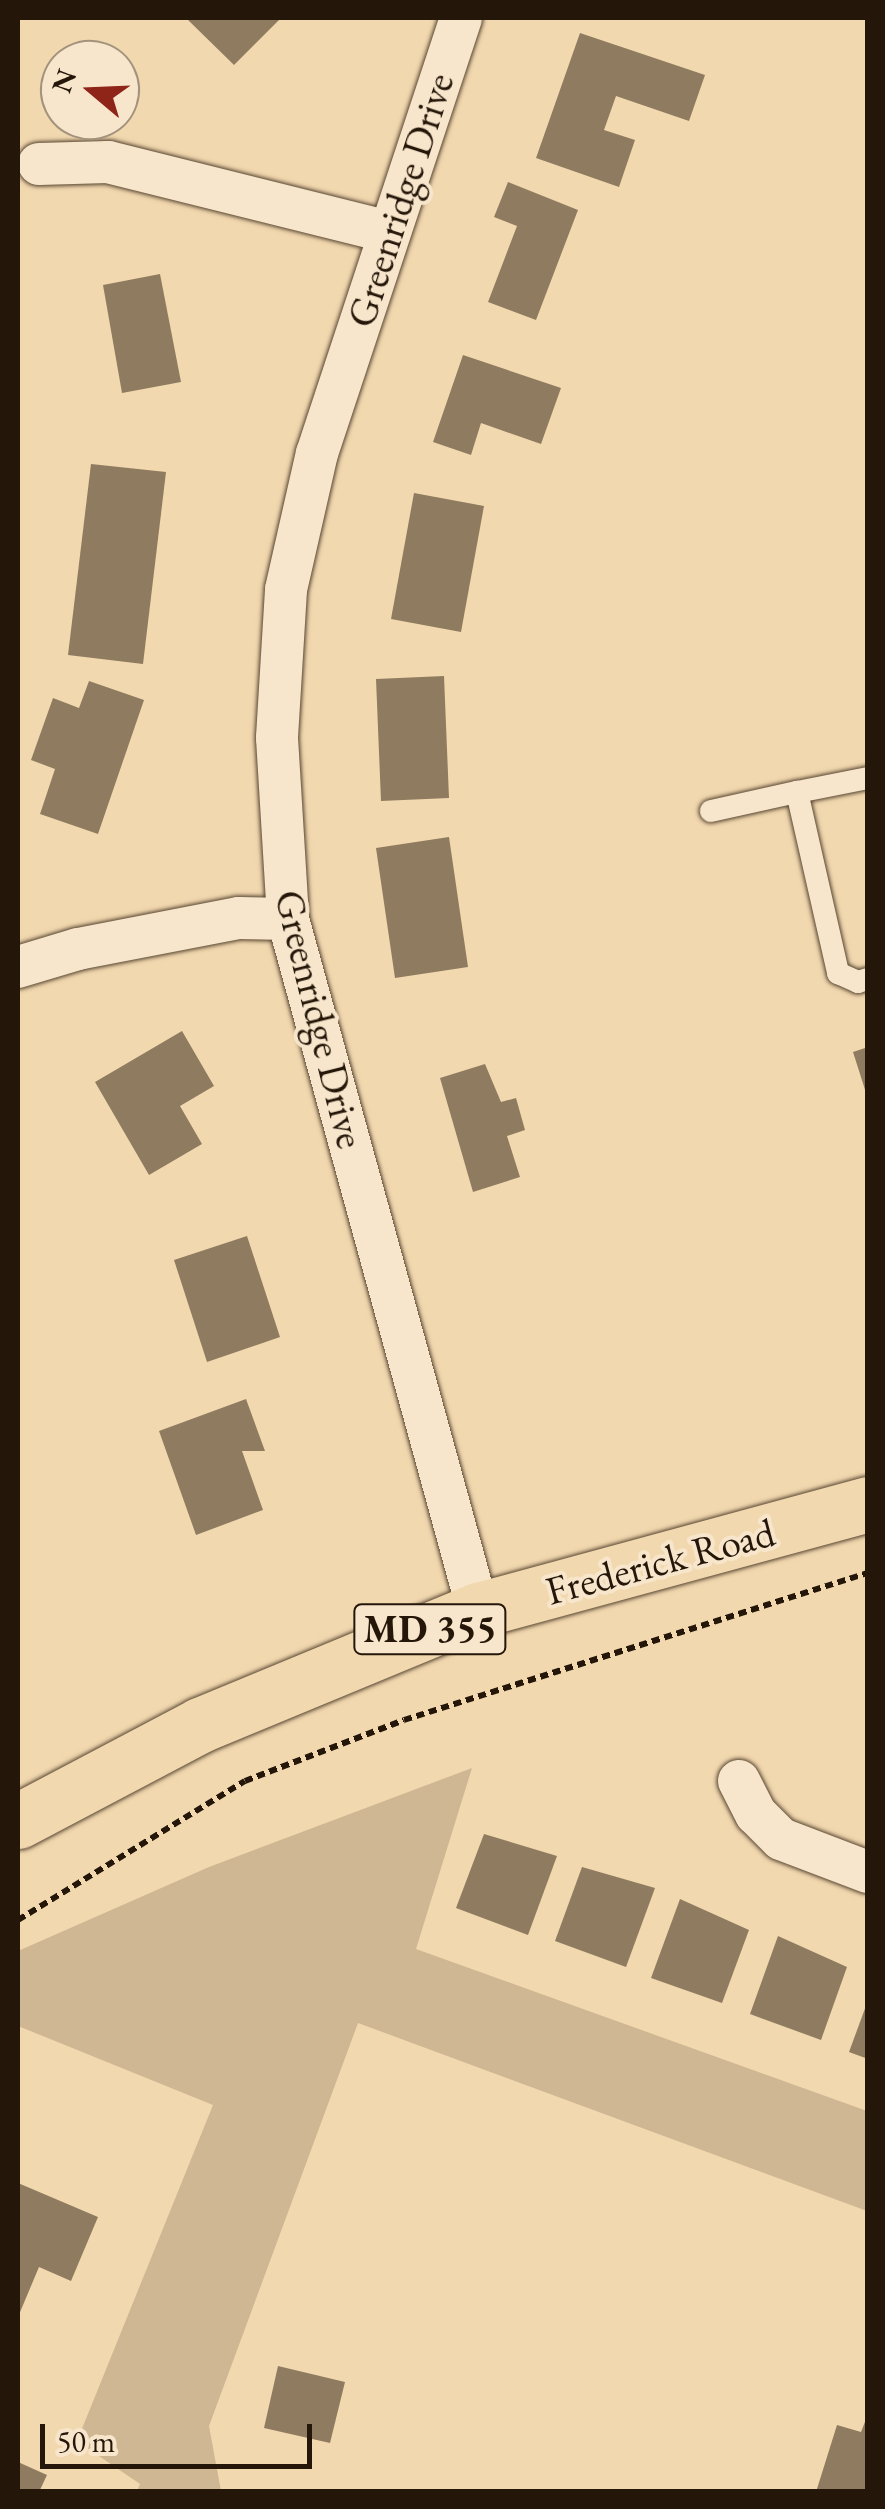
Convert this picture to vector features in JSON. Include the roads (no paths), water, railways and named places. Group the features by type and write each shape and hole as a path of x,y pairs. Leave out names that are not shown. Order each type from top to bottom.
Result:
{"main road":[{"name":"Frederick Road","path":"18,1821 200,1725 478,1610 868,1504"}],"street":[{"name":"Greenridge Drive","path":"461,18 317,453 286,590 277,738 288,920 478,1610"},
{"path":"39,164 108,162 388,232"},
{"path":"18,967 78,950 239,918 288,920"},
{"path":"739,1781 756,1814 781,1839 868,1872"}],"lane":[{"path":"711,812 868,778"},
{"path":"797,792 838,972 858,982 868,978"}]}
